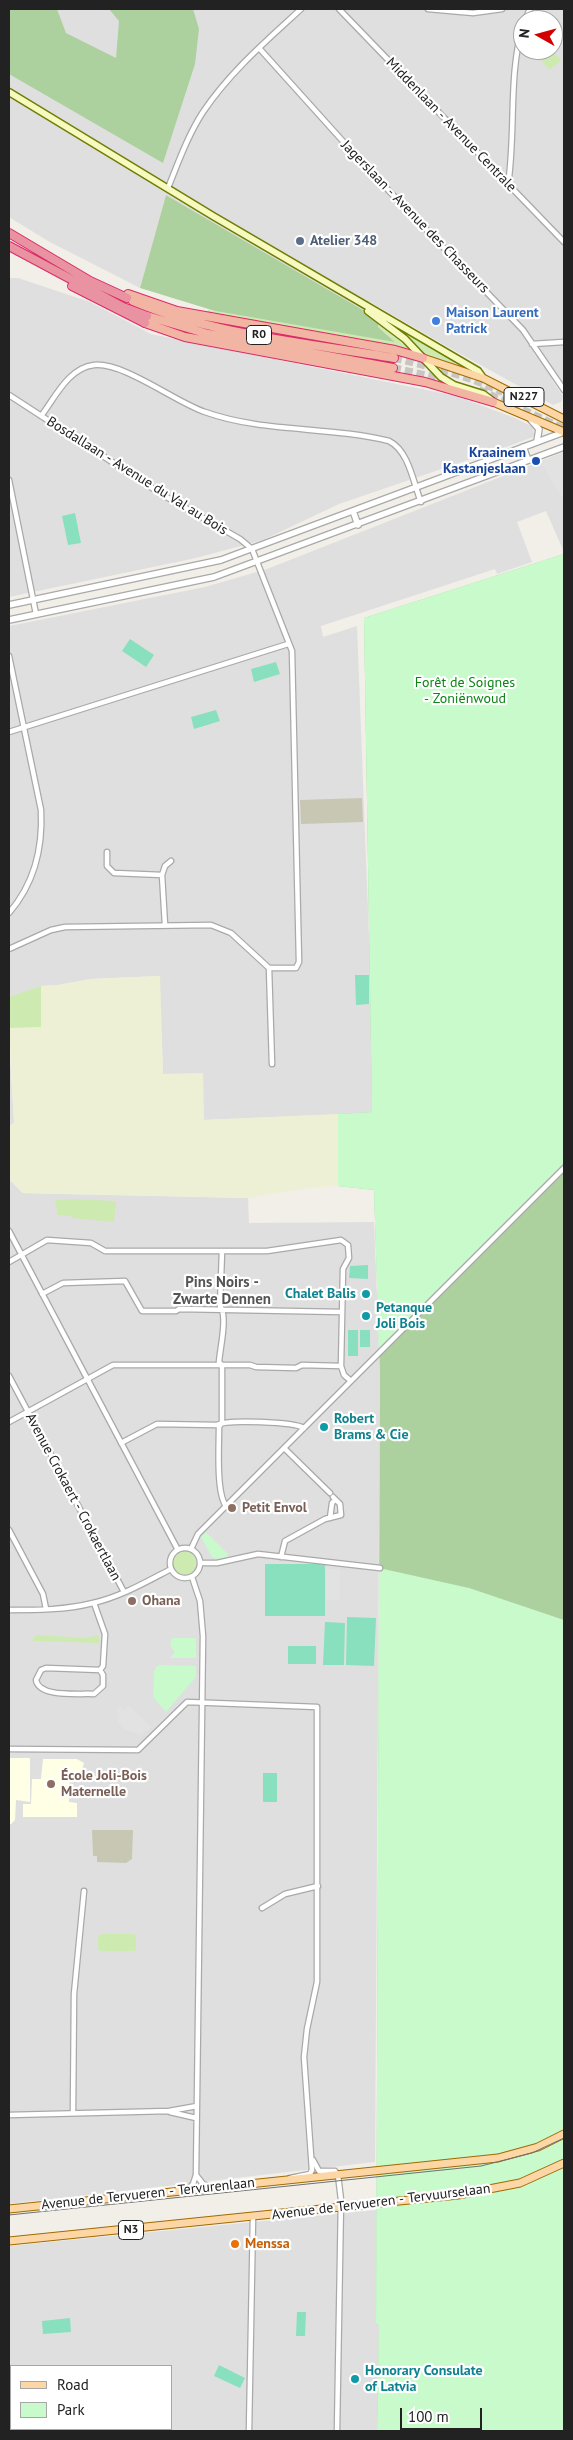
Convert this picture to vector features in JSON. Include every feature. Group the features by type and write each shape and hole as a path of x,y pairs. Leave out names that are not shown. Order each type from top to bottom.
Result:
{"highway":[{"name":"R0","path":"9,233 90,281 175,317 209,326 394,358"},
{"path":"9,246 58,273 63,281 83,292 185,337 425,382 493,402"},
{"path":"127,296 178,310 407,353 423,358"},
{"name":"R0","path":"146,320 208,334 392,368"}],"main road":[{"name":"N227","path":"9,92 362,304 478,371 482,378 521,395 564,420"},
{"name":"N227","path":"362,304 411,345 447,381 483,394 493,402 564,432"},
{"path":"407,353 412,351 411,345"},
{"path":"423,358 482,378"},
{"path":"288,2178 338,2175 498,2158 538,2146 564,2134"},
{"name":"Avenue de Tervueren - Tervuurselaan","path":"253,2217 491,2190 520,2183 564,2163"},
{"name":"Avenue de Tervueren - Tervurenlaan","path":"9,2209 181,2192 288,2178"},
{"name":"N3","path":"9,2241 253,2217"}],"street":[{"path":"168,188 202,113 229,77 301,9"},
{"name":"Middenlaan - Avenue Centrale","path":"339,9 564,242"},
{"path":"428,9 473,13 502,9"},
{"name":"Jagerslaan - Avenue des Chasseurs","path":"259,48 367,168 523,330 564,390"},
{"path":"508,185 513,155 517,60"},
{"path":"532,344 564,342"},
{"path":"41,416 73,374 90,366 108,366 203,411 230,420 389,441 398,446 403,453 421,502"},
{"name":"Bosdallaan - Avenue du Val au Bois","path":"9,395 163,495 240,539 252,549"},
{"path":"524,414 539,427 540,436 537,441"},
{"path":"9,605 190,567 252,549 415,486 564,432"},
{"path":"523,446 528,460"},
{"path":"9,620 214,578 564,447"},
{"path":"9,480 36,614"},
{"path":"353,511 358,525"},
{"path":"252,549 292,651 298,966 269,968"},
{"path":"9,732 288,644"},
{"path":"9,656 42,828 34,870 24,892 9,913"},
{"path":"107,852 107,866 114,873 162,875"},
{"path":"164,925 162,875 165,866 170,860"},
{"path":"9,949 51,930 65,927 211,924 221,927 231,932 269,968 272,1064"},
{"path":"192,1549 198,1534 564,1168"},
{"path":"9,1231 178,1550"},
{"path":"9,1262 47,1240 91,1243 106,1251 267,1251 337,1240 344,1242 348,1245 350,1252 343,1269 341,1366 344,1375 351,1382"},
{"path":"222,1251 220,1306 223,1310 219,1362 222,1365 222,1422 219,1427 219,1470 221,1499 226,1506"},
{"path":"42,1294 63,1283 125,1281 142,1311 342,1312"},
{"path":"9,1422 114,1365 222,1365 296,1368 302,1365 341,1366"},
{"name":"Avenue Crokaert - Crokaertlaan","path":"9,1376 124,1592"},
{"path":"121,1442 157,1424 217,1425 222,1422 290,1424 304,1428"},
{"path":"281,1557 285,1541 330,1518 341,1515 340,1504 284,1448"},
{"path":"330,1518 333,1497"},
{"path":"9,1530 43,1594 46,1609"},
{"path":"192,1549 198,1555 201,1563 200,1569 192,1577 182,1578 171,1569 170,1558 178,1550 192,1549"},
{"path":"201,1563 218,1563 258,1554 380,1568"},
{"path":"9,1610 46,1609 94,1603 124,1592 171,1569"},
{"path":"181,2192 193,2184 196,2175 202,1618 192,1577"},
{"path":"94,1603 105,1634 103,1666 100,1670"},
{"path":"46,1668 100,1670 103,1675 103,1686 94,1694 45,1692 37,1684 37,1676 46,1668"},
{"path":"9,1749 138,1750 182,1704 187,1702 317,1707 317,1982 307,2029 304,2057 313,2159 310,2174 288,2178"},
{"path":"262,1908 285,1894 318,1886"},
{"path":"73,2112 74,1994 84,1890"},
{"path":"9,2115 169,2111 197,2106"},
{"path":"169,2111 196,2118"},
{"path":"313,2159 319,2171 335,2171 338,2175 341,2208 337,2431"},
{"path":"196,2175 203,2184 218,2187"},
{"path":"249,2431 253,2217"}],"shaded area":[{"path":"9,9 564,9 564,384 557,374 552,380 563,396 561,402 553,405 370,302 363,310 166,195 140,288 48,241 9,217"},
{"path":"9,278 18,278 90,302 151,334 456,396 515,418 533,427 534,434 533,437 506,447 339,504 263,540 196,558 9,597"},
{"path":"564,452 564,552 546,511 517,522 532,562 497,574 495,569 321,626 323,637 357,626 370,963 372,1113 204,1120 163,1074 159,976 91,979 41,986 9,1028 9,626 205,587 267,569"},
{"path":"564,452 564,500 540,462"},
{"path":"362,798 363,822 301,824 300,800"},
{"path":"160,976 163,1074 203,1073 204,1120 338,1114 338,1186 308,1188 248,1198 23,1193 9,1179 9,1126 14,1123 9,1028 41,1027 41,986 91,979"},
{"path":"9,1042 14,1123 9,1126"},
{"path":"9,1179 23,1193 248,1198 249,1223 374,1222 380,1374 375,2162 9,2204"},
{"path":"326,1569 340,1569 340,1600 326,1600"},
{"path":"120,1706 124,1710 129,1706 152,1727 141,1735 126,1730 117,1721 120,1717 116,1710"},
{"path":"9,1758 30,1758 30,1802 16,1800 15,1820 11,1824 9,1824"},
{"name":"École Joli-Bois Maternelle","path":"43,1759 77,1759 84,1763 80,1776 70,1776 69,1802 77,1803 77,1817 23,1817 23,1804 31,1804 32,1779 41,1779"},
{"path":"92,1830 133,1830 132,1859 126,1863 97,1862 97,1856 93,1856"},
{"path":"376,2210 376,2323 379,2325 377,2431 9,2431 9,2246"}],"green space":[{"path":"9,9 57,9 66,33 116,58 119,21 109,9 193,9 199,29 195,64 163,163 9,74"},
{"path":"541,60 560,60 561,61 549,70"},
{"path":"166,195 363,310 395,342 215,311 140,288"},
{"path":"208,310 394,341 378,327 378,323 408,348 208,314"},
{"path":"404,331 454,361 455,364 424,354 402,332"},
{"path":"75,513 81,543 68,545 62,516"},
{"name":"Forêt de Soignes - Zoniënwoud","path":"564,554 564,2431 377,2431 379,2326 376,2323 380,1374 374,1190 338,1186 338,1114 372,1112 364,618"},
{"path":"564,554 564,1168 379,1353 374,1190 338,1186 338,1114 372,1112 364,618"},
{"path":"130,639 154,655 146,667 122,651"},
{"path":"276,662 280,674 254,682 251,669"},
{"path":"216,710 220,721 194,729 191,717"},
{"path":"355,975 369,975 369,1004 356,1005"},
{"path":"41,986 41,1027 9,1028 9,997"},
{"path":"55,1200 116,1201 114,1222 58,1215"},
{"path":"368,1265 368,1279 349,1278 350,1266"},
{"path":"348,1330 358,1330 358,1356 348,1356"},
{"path":"360,1330 370,1330 370,1347 360,1347"},
{"path":"206,1532 227,1553 228,1557 218,1559 212,1557 201,1537"},
{"path":"184,1551 192,1555 196,1563 192,1571 184,1575 176,1571 172,1563 176,1555"},
{"path":"265,1564 325,1564 325,1616 265,1616"},
{"path":"379,1568 469,1588 564,1620 564,2431 377,2431 379,2326 376,2323"},
{"path":"347,1617 376,1618 374,1666 346,1665"},
{"path":"325,1622 345,1623 344,1665 323,1665"},
{"path":"35,1635 87,1638 98,1635 100,1643 32,1641"},
{"path":"172,1638 196,1638 196,1658 170,1658 175,1652 170,1646"},
{"path":"288,1646 316,1646 316,1664 288,1664"},
{"path":"161,1665 196,1666 196,1677 166,1712 153,1697 154,1672 156,1667"},
{"path":"263,1773 277,1773 277,1802 263,1802"},
{"path":"101,1934 134,1934 136,1937 136,1949 134,1951 101,1951 98,1949 98,1937"},
{"path":"297,2312 306,2312 305,2336 296,2336"},
{"path":"70,2318 71,2332 43,2334 42,2321"},
{"path":"219,2365 245,2378 240,2388 214,2376"}],"tunnel":[{"path":"394,358 450,372 503,392"},
{"path":"393,368 446,380"},
{"path":"479,390 562,428"}],"tram line":[{"path":"9,2215 481,2166 532,2153 564,2138"}],"place":[{"name":"Atelier 348","path":"300,241"},
{"name":"Maison Laurent Patrick","path":"436,321"},
{"name":"Kraainem Kastanjeslaan","path":"536,461"},
{"name":"Chalet Balis","path":"366,1294"},
{"name":"Petanque Joli Bois","path":"366,1316"},
{"name":"Robert Brams & Cie","path":"324,1427"},
{"name":"Petit Envol","path":"232,1508"},
{"name":"Ohana","path":"132,1601"},
{"name":"École Joli-Bois Maternelle","path":"51,1784"},
{"name":"Menssa","path":"235,2244"},
{"name":"Honorary Consulate of Latvia","path":"355,2379"}],"district":[{"name":"Pins Noirs - Zwarte Dennen","path":"222,1292"}]}
